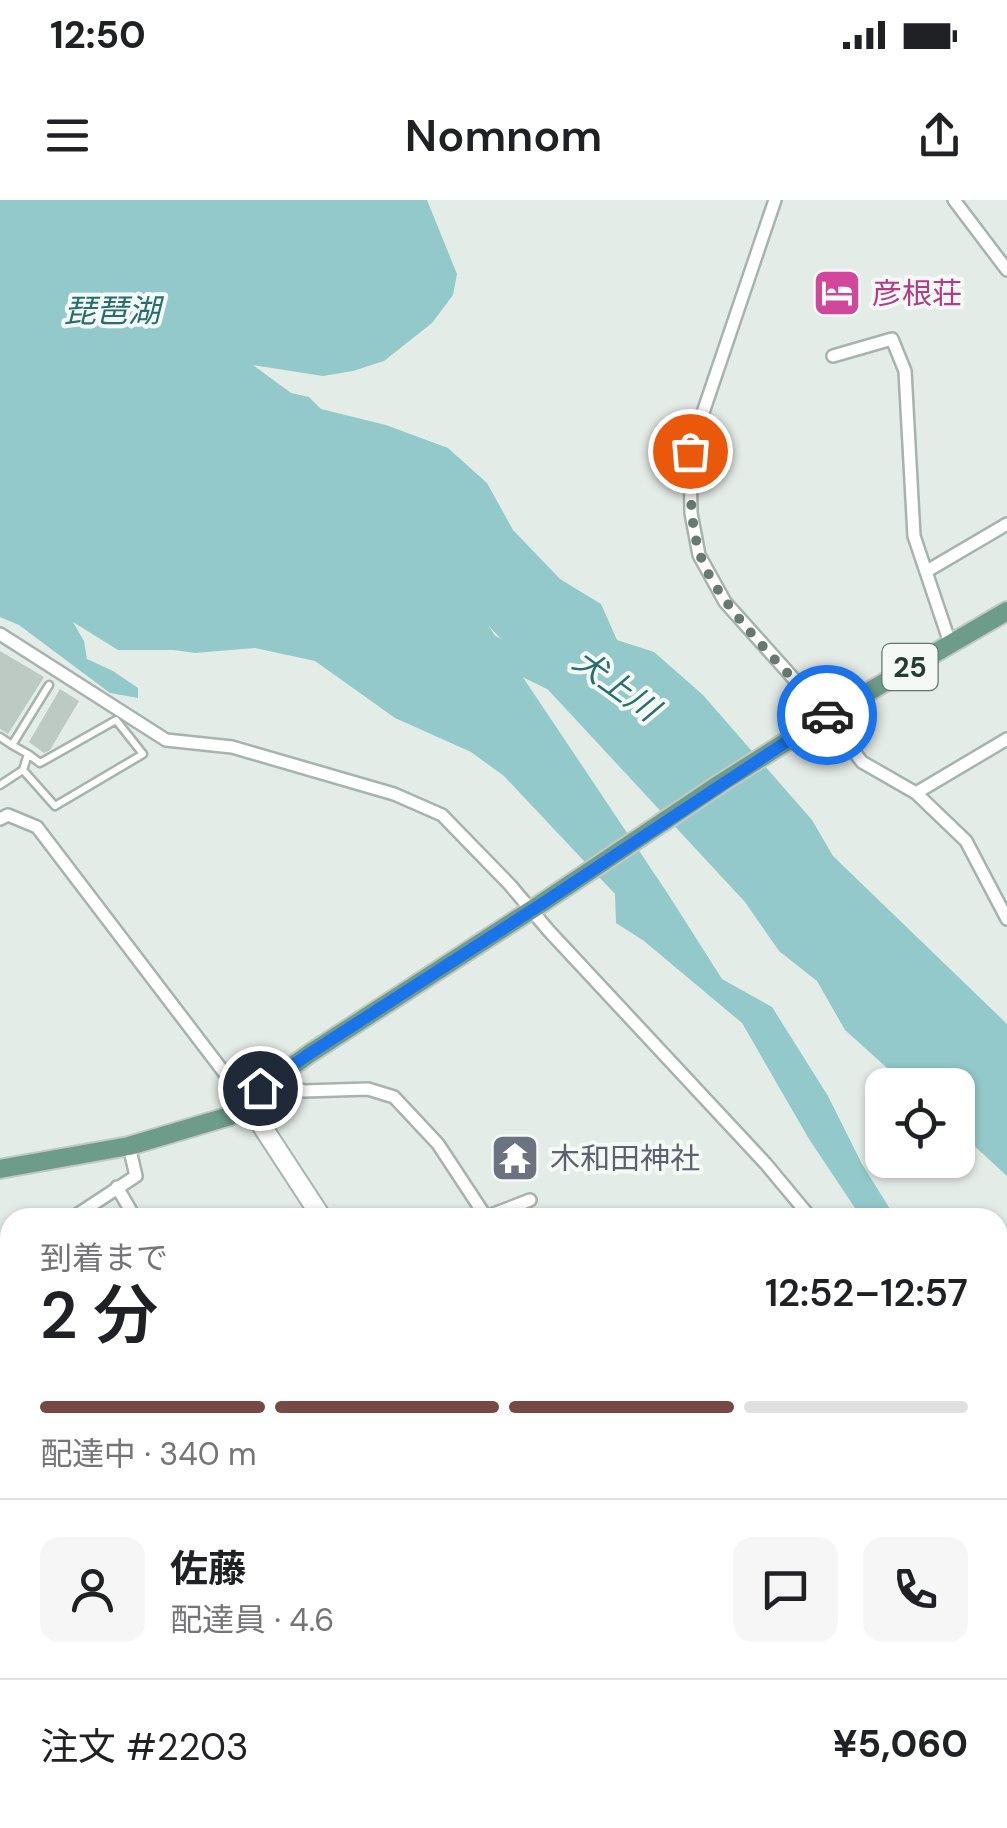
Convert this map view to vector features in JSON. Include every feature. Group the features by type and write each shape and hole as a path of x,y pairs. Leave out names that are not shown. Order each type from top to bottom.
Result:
{"main road":[{"name":"25","path":"0,1169 129,1146 230,1116 244,1100 326,1043 721,783 1007,611"}],"street":[{"path":"774,200 690,451 691,513 699,554 725,602 820,720 862,762 916,793 966,841 1007,919"},
{"path":"954,200 1007,270"},
{"path":"833,356 892,339 905,371 914,536 950,643"},
{"path":"926,571 1007,524"},
{"path":"0,634 166,740 232,748 394,794 442,815 535,908 802,1208"},
{"path":"916,793 1007,739"},
{"path":"0,820 8,815 38,827 244,1100 315,1208"},
{"path":"272,1080 304,1091 368,1090 394,1097 438,1144 481,1208"},
{"path":"87,1208 136,1176 129,1146"},
{"path":"118,1187 130,1208"},
{"path":"508,1208 530,1200"}],"lane":[{"path":"12,745 49,686"},
{"path":"0,737 40,763 116,720 143,754 55,806 24,770"},
{"path":"0,785 24,770 28,754"}],"water":[{"name":"琵琶湖","path":"0,200 427,200 457,274 453,295 432,323 384,361 353,371 323,376 253,365 291,393 309,397 321,409 386,425 448,448 487,483 513,530 560,579 601,604 617,640 654,652 703,695 812,820 833,856 1007,1024 1007,1176 975,1147 975,1068 887,1068 845,1030 817,981 779,951 745,902 488,625 722,979 772,1007 828,1096 865,1169 865,1178 871,1178 889,1208 855,1208 809,1139 742,1023 644,941 616,923 615,894 504,776 471,752 395,718 315,661 255,648 195,653 118,650 73,622 84,641 87,659 138,688 138,698 110,693 19,625 0,617"}],"building":[{"path":"0,651 44,677 8,734 0,729"},
{"path":"60,689 79,701 50,750 44,753 29,742"}],"waterway":[{"name":"犬上川","path":"477,641 553,678"}],"way so far":[{"path":"690,451 691,513 699,554 725,602 827,715"}],"place":[{"name":"彦根荘","path":"837,293"},
{"name":"木和田神社","path":"515,1158"}],"route":[{"path":"260,1088 827,715"}]}
